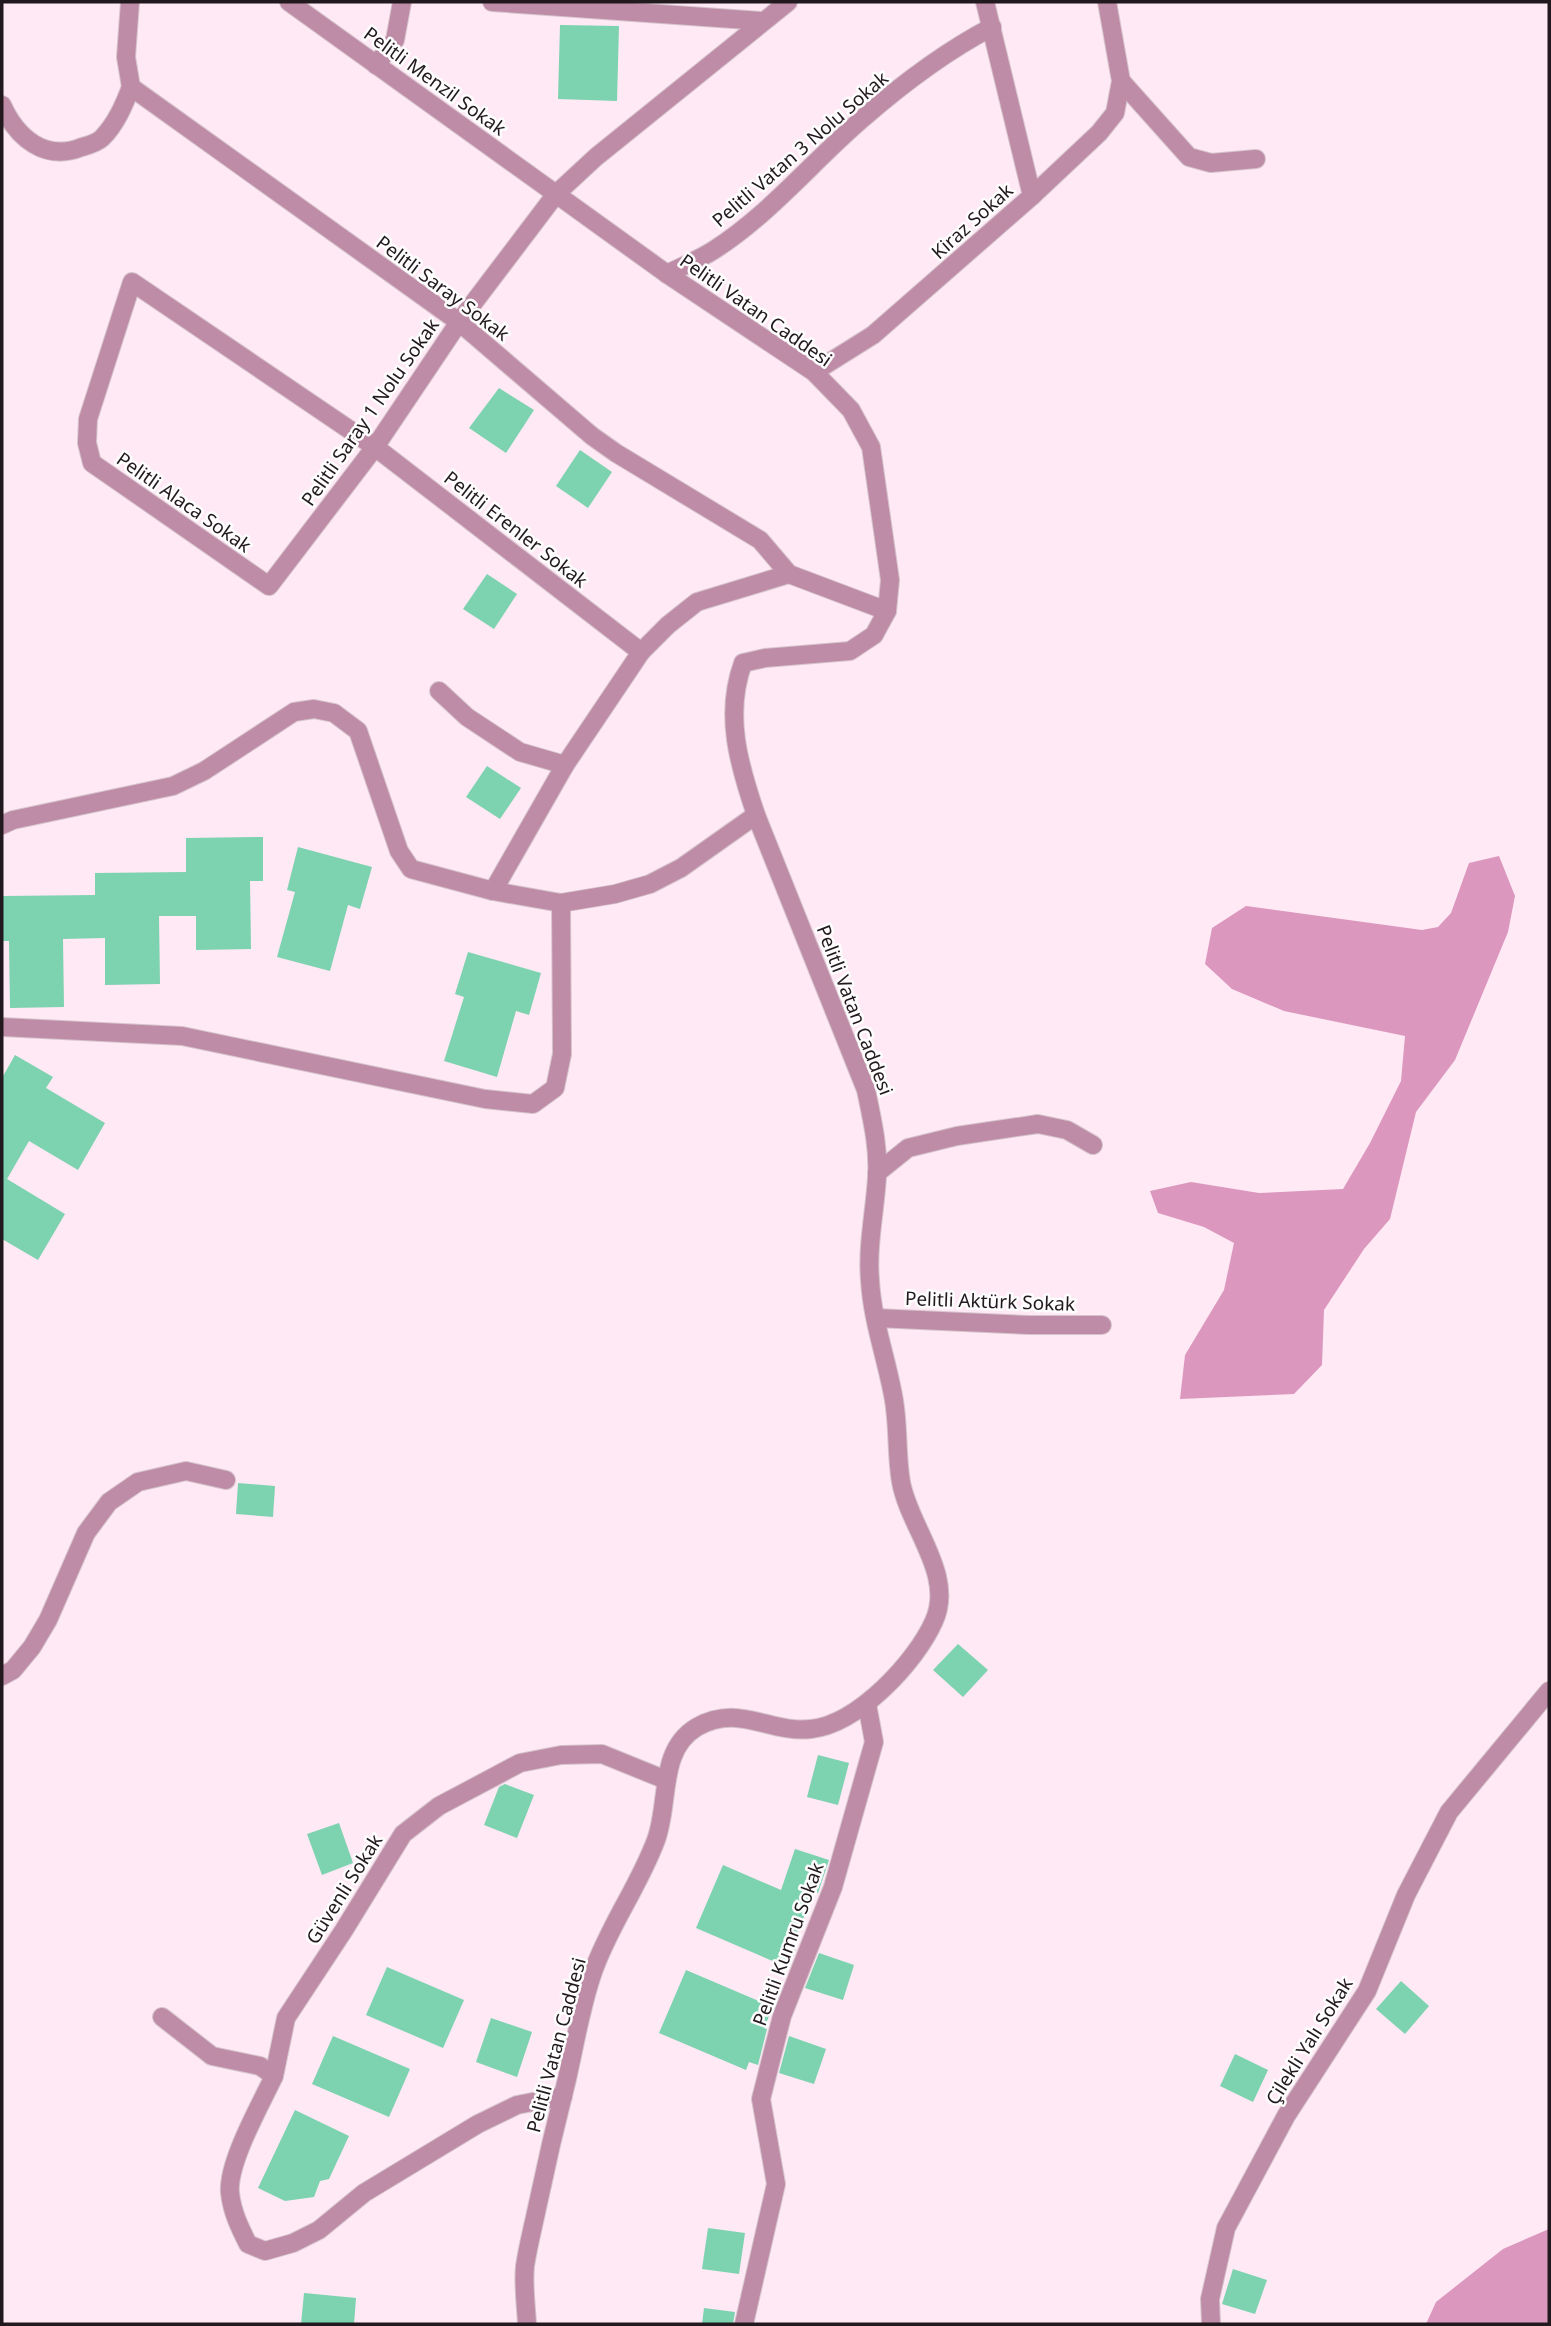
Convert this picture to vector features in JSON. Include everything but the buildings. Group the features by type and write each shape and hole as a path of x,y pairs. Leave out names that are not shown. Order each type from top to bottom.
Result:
{"street":[{"path":"2,105 10,122 25,139 43,149 68,153 100,141 121,112 131,87 126,57 130,2"},
{"name":"Pelitli Menzil Sokak","path":"289,2 556,194"},
{"path":"376,65 395,40 402,2"},
{"path":"492,2 761,21"},
{"path":"556,194 596,157 761,21 788,2"},
{"name":"Kiraz Sokak","path":"814,372 873,335 1032,196 985,2"},
{"path":"1032,196 1099,133 1115,113 1121,81 1107,2"},
{"name":"Pelitli Vatan 3 Nolu Sokak","path":"667,274 714,250 774,203 862,119 949,53 992,27"},
{"path":"1121,81 1189,156 1211,163 1256,159"},
{"name":"Pelitli Saray Sokak","path":"131,87 458,322 592,436 760,540 789,574 887,611"},
{"name":"Pelitli Vatan Caddesi","path":"527,2324 524,2269 592,1973 657,1837 666,1780 680,1741 697,1727 723,1716 783,1727 812,1729 841,1720 867,1704 898,1676 933,1625 940,1605 937,1578 909,1511 901,1482 897,1418 870,1279 877,1174 875,1131 866,1090 756,815 743,777 732,721 736,682 743,663 765,658 850,651 874,635 887,611 890,580 871,447 851,410 814,372 667,274 556,194"},
{"name":"Pelitli Saray 1 Nolu Sokak","path":"269,586 374,447 458,322 556,194"},
{"name":"Pelitli Erenler Sokak","path":"132,282 374,447 641,653"},
{"name":"Pelitli Alaca Sokak","path":"132,282 88,419 87,443 92,463 269,586"},
{"path":"493,891 565,765 641,653 668,625 697,602 789,574"},
{"path":"439,691 467,717 520,752 565,765"},
{"path":"2,825 13,820 173,786 204,771 294,712 314,709 334,713 358,732 399,851 411,869 493,891 561,904 650,884 681,868 756,815"},
{"path":"2,1027 182,1036 485,1099 533,1104 555,1087 562,1054 561,904"},
{"path":"877,1174 908,1148 957,1136 1038,1124 1067,1130 1093,1145"},
{"name":"Pelitli Aktürk Sokak","path":"876,1318 1029,1325 1102,1325"},
{"path":"2,1676 13,1670 32,1647 48,1620 86,1532 109,1502 138,1482 186,1471 226,1480"},
{"name":"Çilekli Yalı Sokak","path":"1211,2324 1210,2299 1226,2228 1286,2116 1367,1991 1406,1895 1449,1812 1549,1691"},
{"name":"Pelitli Kumru Sokak","path":"744,2324 776,2184 761,2099 782,2016 833,1887 874,1742 867,1704"},
{"name":"Güvenli Sokak","path":"562,2096 517,2105 478,2124 365,2193 319,2230 293,2243 265,2250 248,2244 236,2220 230,2190 241,2145 274,2076 285,2018 344,1930 403,1834 439,1806 520,1763 561,1755 602,1754 666,1780"},
{"path":"162,2017 212,2056 260,2067 274,2076"}],"shaded area":[{"path":"1499,856 1515,896 1508,932 1455,1060 1416,1112 1390,1219 1364,1249 1324,1310 1322,1365 1294,1394 1180,1399 1185,1355 1224,1290 1234,1243 1204,1227 1158,1213 1150,1191 1191,1182 1259,1193 1343,1189 1401,1081 1405,1036 1284,1011 1232,989 1205,964 1212,928 1246,906 1422,930 1438,927 1451,913 1469,863"},
{"path":"1549,2229 1549,2324 1426,2324 1436,2302 1503,2249"}]}
